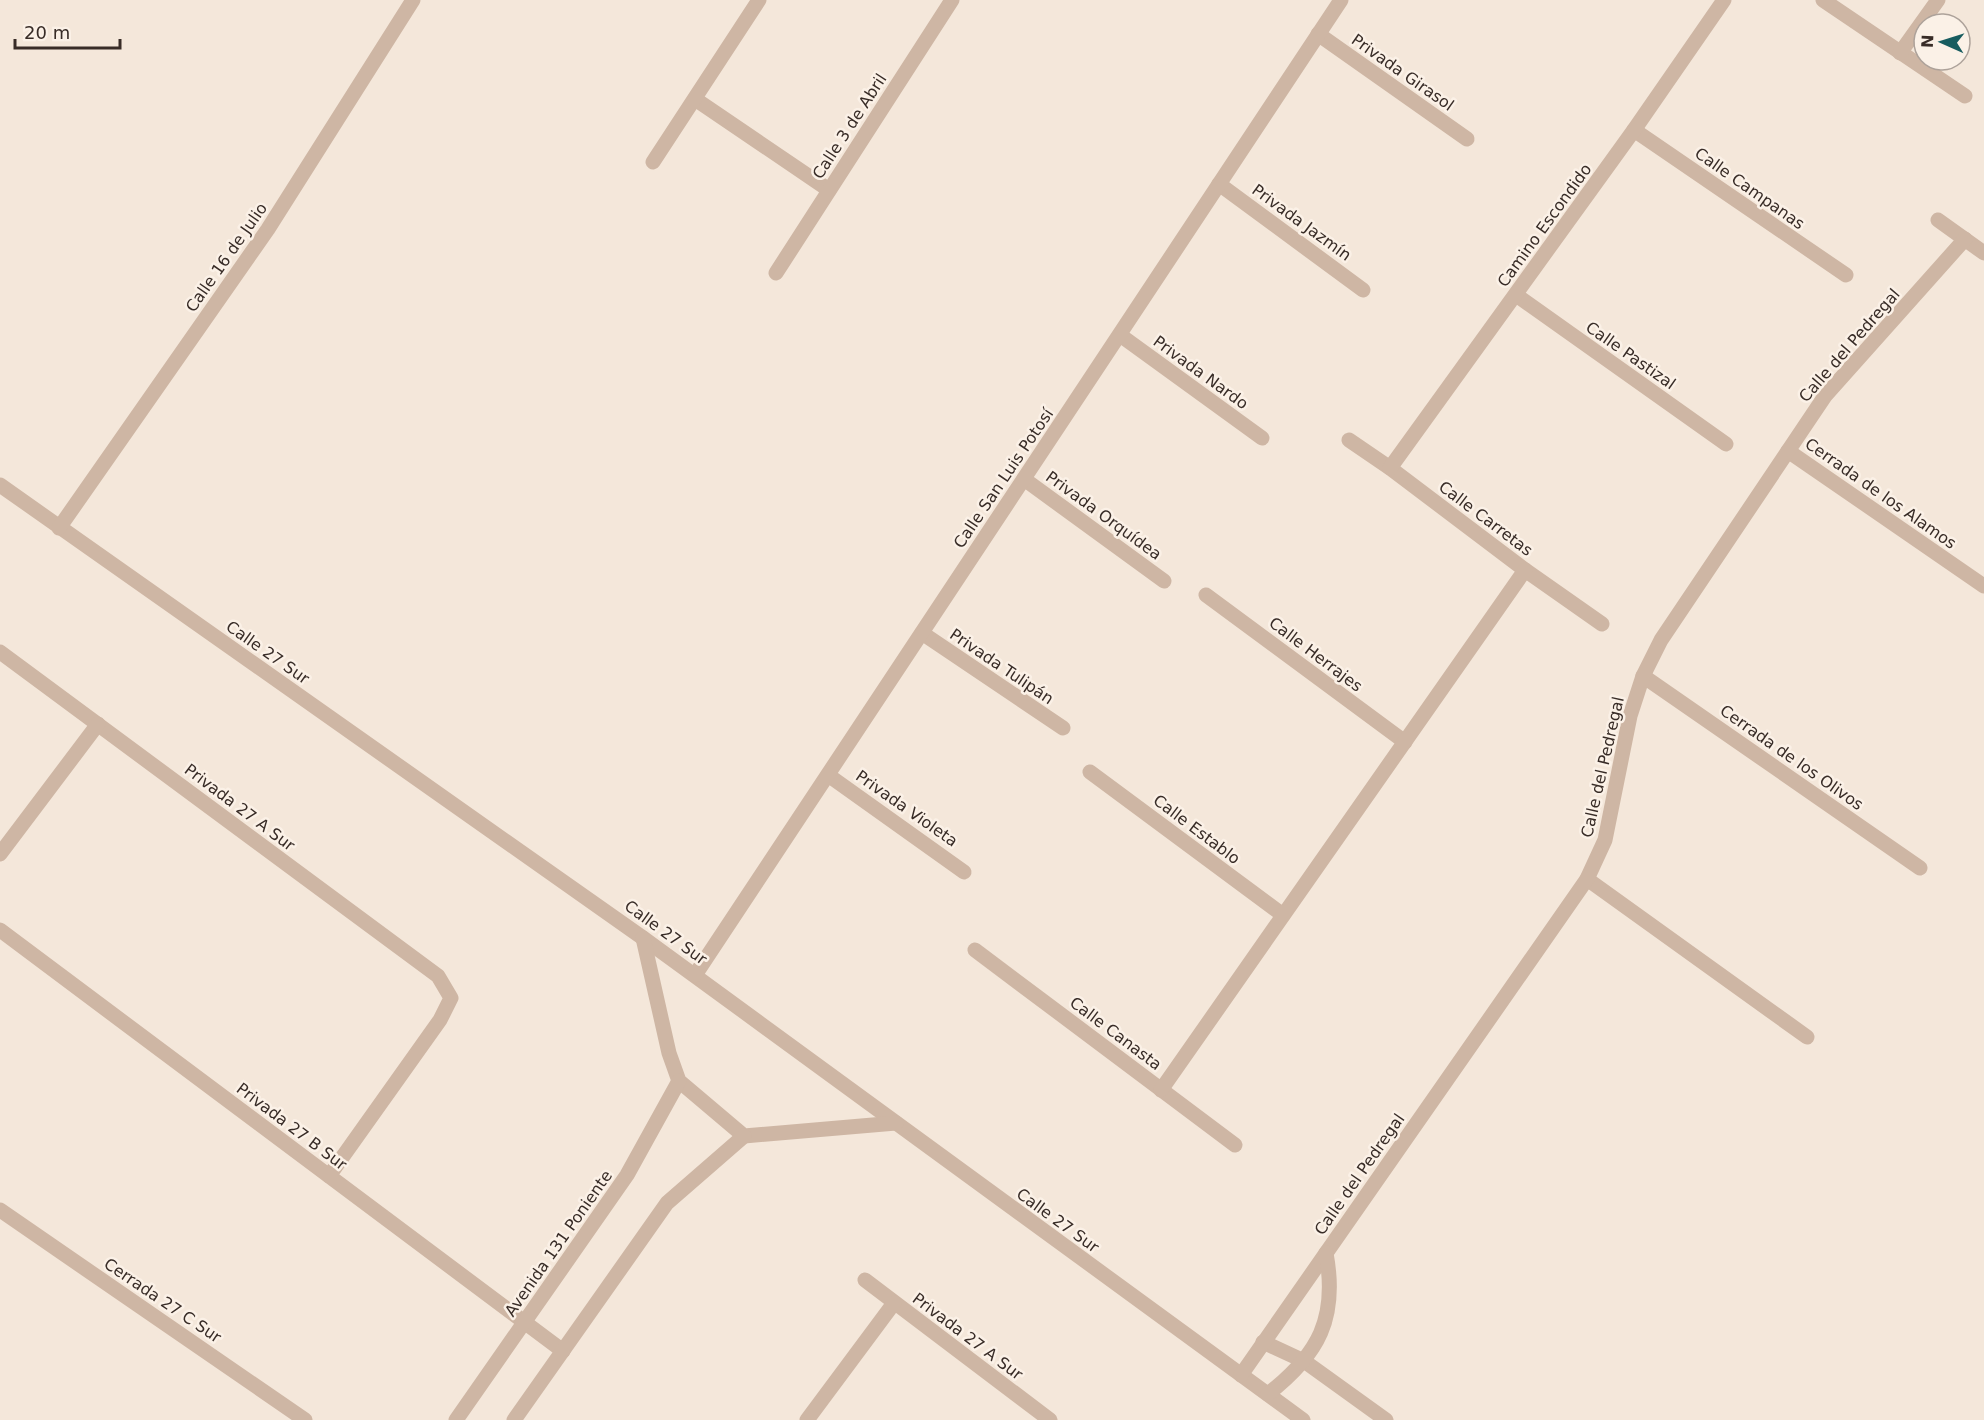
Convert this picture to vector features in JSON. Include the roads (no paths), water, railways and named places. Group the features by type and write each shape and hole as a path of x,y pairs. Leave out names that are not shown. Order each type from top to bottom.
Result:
{"street":[{"name":"Calle 16 de Julio","path":"59,528 268,229 413,0"},
{"path":"653,162 759,0"},
{"name":"Calle 3 de Abril","path":"776,273 952,0"},
{"name":"Calle San Luis Potosí","path":"695,975 1341,0"},
{"name":"Camino Escondido","path":"1390,468 1634,130 1724,0"},
{"path":"1823,0 1965,96"},
{"path":"1900,53 1938,0"},
{"name":"Privada Girasol","path":"1318,34 1467,140"},
{"path":"695,99 829,190"},
{"name":"Calle Campanas","path":"1634,130 1845,275"},
{"name":"Privada Jazmín","path":"1219,184 1363,290"},
{"path":"1938,220 1984,254"},
{"name":"Calle del Pedregal","path":"1240,1375 1587,879 1605,840 1630,716 1643,676 1661,640 1825,396 1965,239"},
{"name":"Calle Pastizal","path":"1516,295 1726,444"},
{"name":"Privada Nardo","path":"1120,335 1262,438"},
{"name":"Calle Carretas","path":"1348,440 1390,468 1525,570 1602,624"},
{"name":"Cerrada de los Alamos","path":"1788,451 1984,586"},
{"name":"Privada Orquídea","path":"1024,479 1164,581"},
{"name":"Calle 27 Sur","path":"0,486 695,975 1303,1420"},
{"path":"1161,1090 1525,570"},
{"name":"Calle Herrajes","path":"1206,595 1405,742"},
{"name":"Privada Tulipán","path":"922,633 1063,728"},
{"name":"Privada 27 A Sur","path":"0,652 438,976 451,998 440,1020 328,1176"},
{"name":"Cerrada de los Olivos","path":"1643,676 1920,868"},
{"path":"0,854 98,724"},
{"name":"Calle Establo","path":"1090,772 1283,915"},
{"name":"Privada Violeta","path":"828,774 964,872"},
{"path":"1587,879 1807,1037"},
{"name":"Privada 27 B Sur","path":"0,930 563,1351"},
{"path":"643,938 669,1053 679,1081 744,1136"},
{"name":"Calle Canasta","path":"975,950 1235,1145"},
{"name":"Avenida 131 Poniente","path":"456,1420 627,1175 679,1081"},
{"path":"514,1420 667,1203 744,1136 896,1123"},
{"name":"Cerrada 27 C Sur","path":"0,1210 306,1420"},
{"name":"Calle del Pedregal","path":"1268,1394 1304,1361 1321,1333 1330,1294 1326,1253"},
{"name":"Privada 27 A Sur","path":"865,1280 1050,1420"},
{"path":"807,1420 894,1303"},
{"path":"1263,1342 1304,1361 1386,1420"}]}
